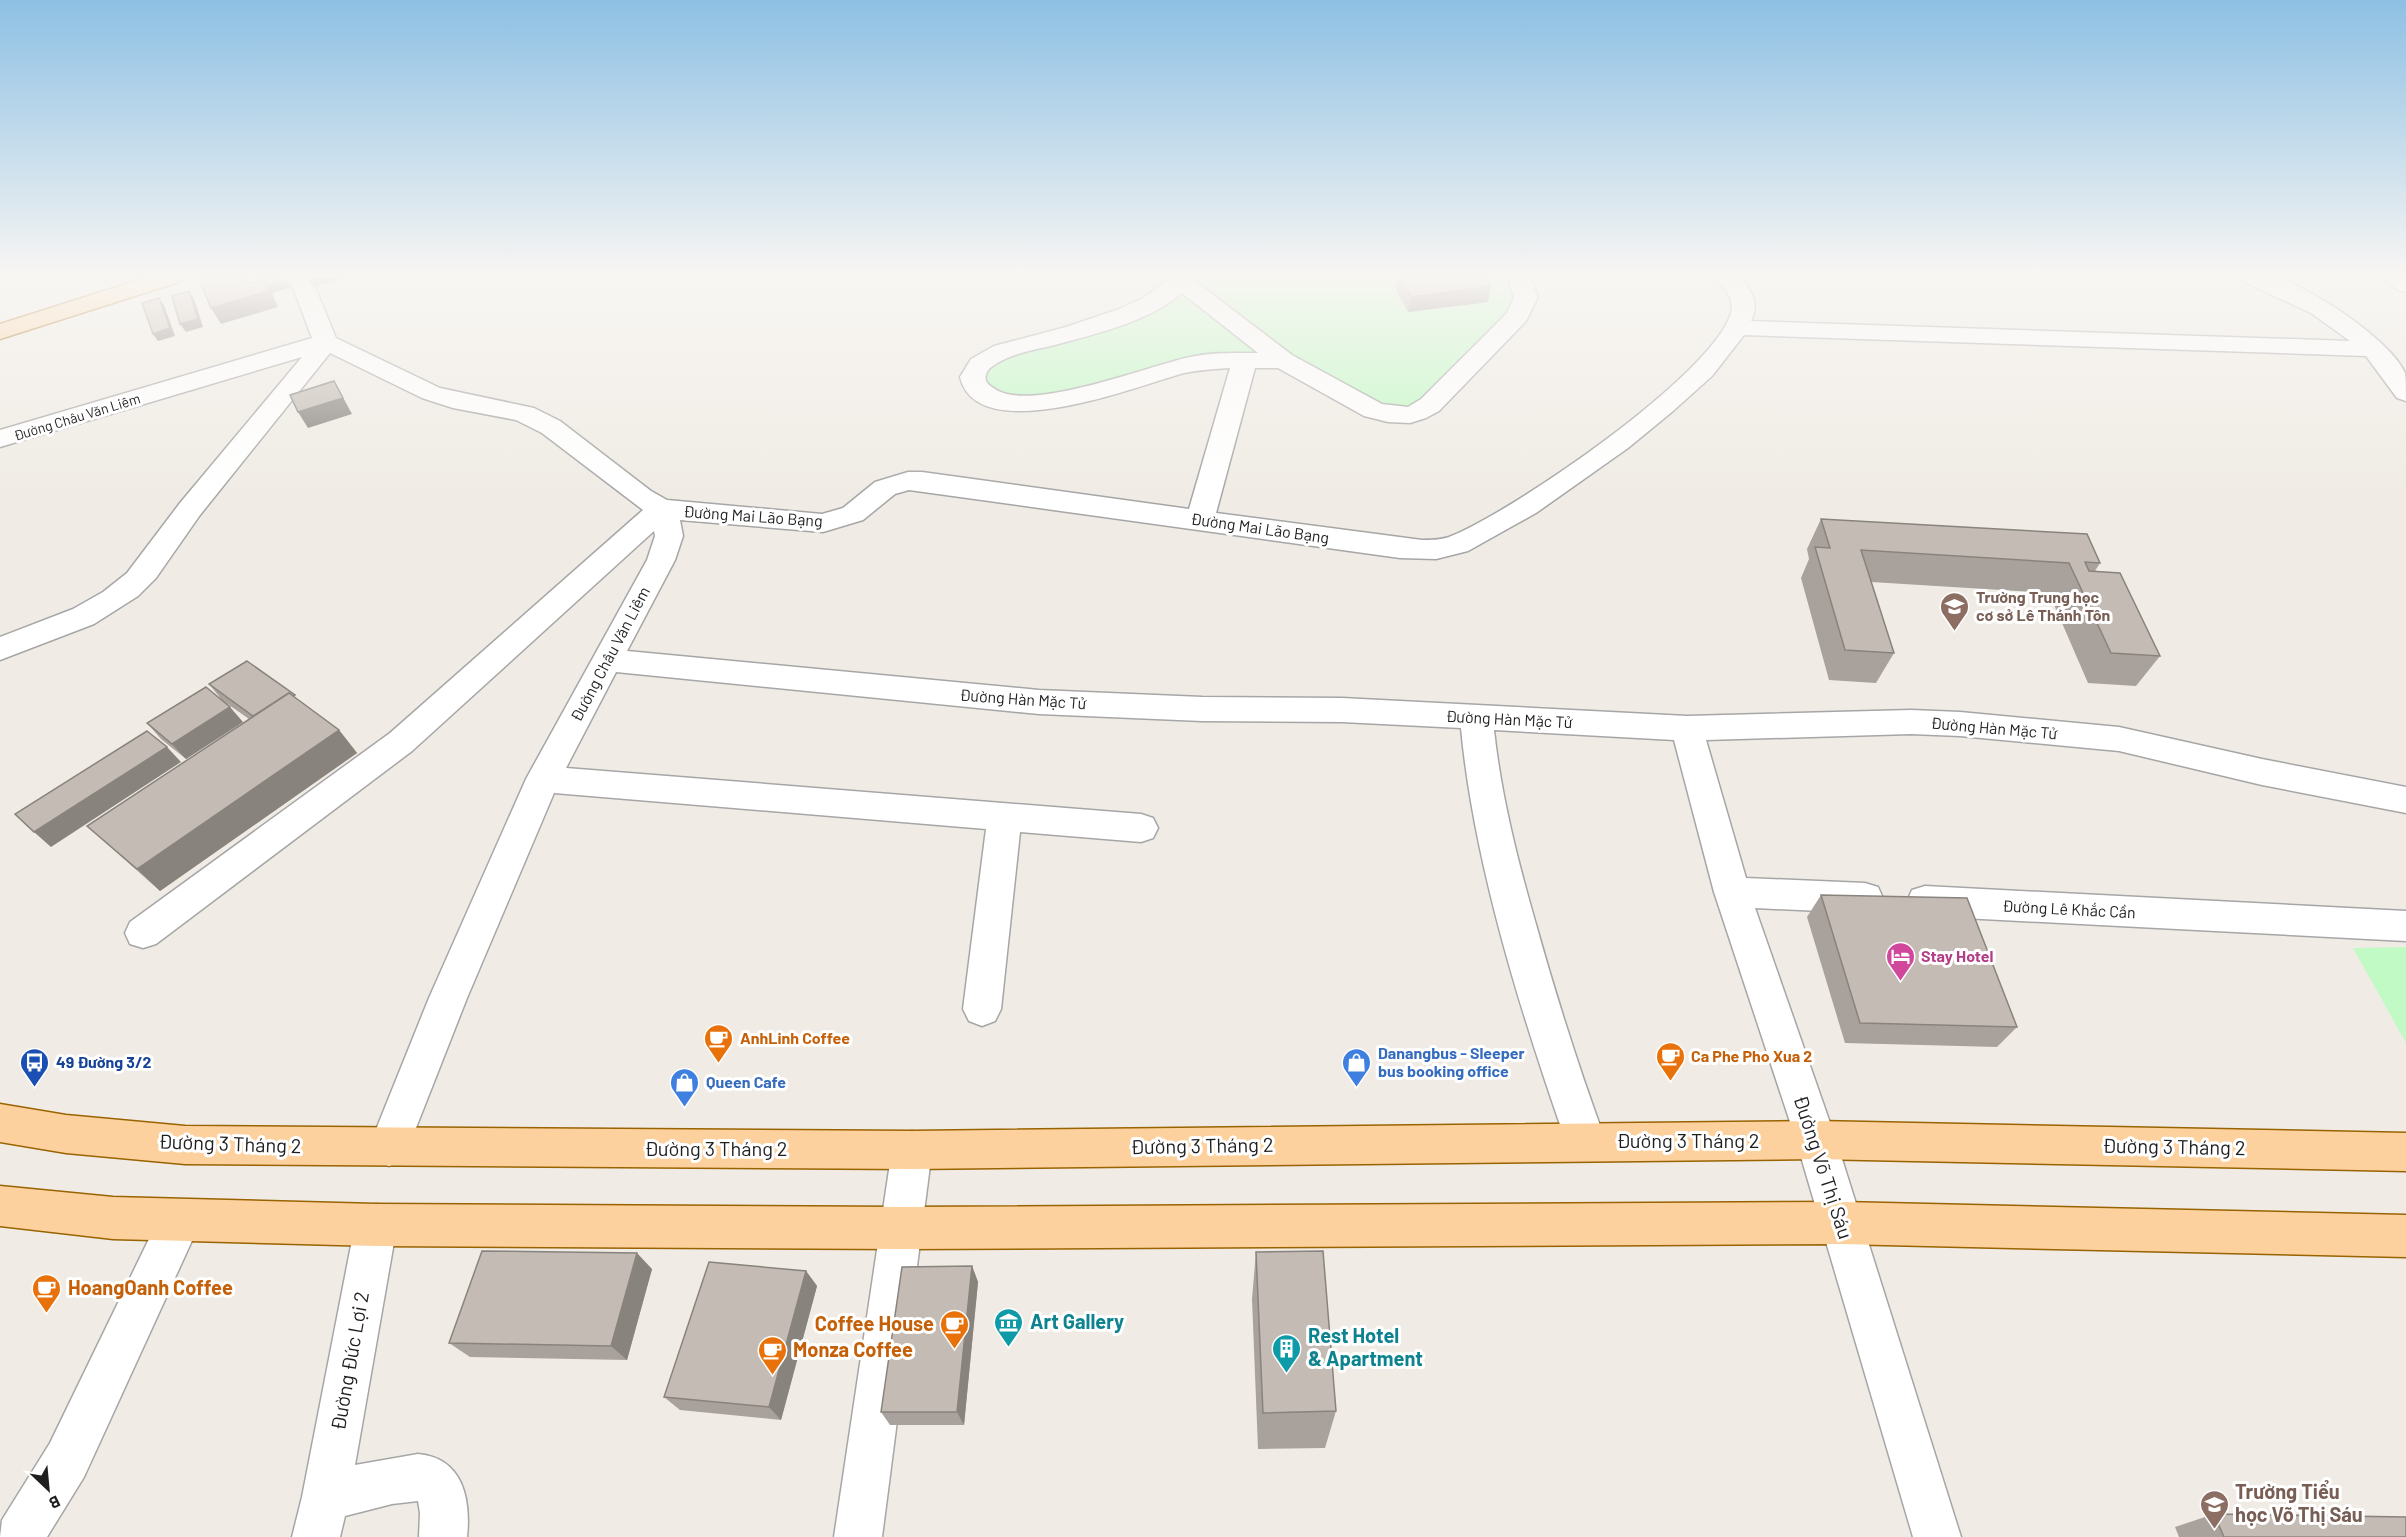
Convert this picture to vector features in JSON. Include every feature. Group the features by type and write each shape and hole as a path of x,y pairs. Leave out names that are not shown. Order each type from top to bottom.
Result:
{"main road":[{"name":"Đường 3 Tháng 2","path":"0,1123 66,1134 185,1145 912,1150 1816,1140 2406,1152"},
{"path":"0,1206 112,1218 376,1225 901,1228 1842,1223 2406,1236"}],"street":[{"name":"Đường Châu Văn Liêm","path":"0,440 304,349"},
{"path":"0,649 93,612 129,588 142,575 188,512 321,349"},
{"path":"143,933 401,742 661,509 641,497 541,421 507,409 453,400 432,393 340,349"},
{"path":"1011,349 990,358 977,368 973,376 974,383 991,400 1026,405 1055,401 1100,390 1175,367 1199,363 1283,360"},
{"path":"1269,349 1283,360 1373,410 1388,415 1413,414 1430,405 1486,349"},
{"name":"Đường Mai Lão Bạng","path":"661,509 823,523 854,514 885,488 908,481 922,481 1400,548 1433,549 1459,543 1512,515 1627,436 1712,363 1724,349"},
{"path":"2374,349 2406,393"},
{"path":"1200,520 1245,361"},
{"name":"Đường Châu Văn Liêm","path":"389,1147 448,998 543,779 666,547 668,527 661,509"},
{"name":"Đường Hàn Mặc Tử","path":"606,660 1039,702 1202,709 1342,710 1687,728 1911,722 1960,724 2119,739 2262,772 2406,800"},
{"path":"1476,717 1479,755 1500,855 1552,1047 1586,1142"},
{"name":"Đường Võ Thị Sáu","path":"1687,728 1732,892 1816,1140 1937,1537"},
{"path":"543,779 1141,828"},
{"path":"982,1009 1005,817"},
{"name":"Đường Lê Khắc Cần","path":"1732,892 2406,926"},
{"path":"858,1537 912,1150"},
{"path":"19,1537 66,1460 180,1221"},
{"name":"Đường Đức Lợi 2","path":"321,1517 376,1225"},
{"name":"Đường Đức Lợi 2","path":"321,1517 410,1477 429,1478 439,1488 444,1510 443,1537"}],"green space":[{"path":"1028,349 1480,349 1413,414 1388,415 1283,360 1175,367 1055,401 991,400 977,368"},
{"path":"2406,947 2406,1043 2353,948"}],"building":[{"path":"334,381 343,398 298,412 290,395"},
{"path":"1821,519 2087,534 2100,563 2085,562 2089,571 2120,573 2160,656 2111,653 2069,563 1861,550 1894,653 1845,650 1815,547 1830,548"},
{"path":"247,661 295,695 289,693 253,716 209,684"},
{"path":"206,687 230,707 172,744 147,723"},
{"path":"289,693 339,730 137,869 87,826"},
{"path":"147,731 167,747 34,832 15,814"},
{"name":"Stay Hotel","path":"1821,895 1967,898 2017,1027 1860,1023"},
{"path":"482,1251 637,1253 611,1346 449,1343"},
{"path":"1323,1251 1336,1411 1263,1413 1256,1252"},
{"path":"709,1262 806,1271 769,1407 664,1397"},
{"path":"972,1266 957,1412 881,1412 902,1267"},
{"path":"2214,1514 2406,1517 2406,1537 2224,1537"}],"place":[{"name":"Trường Trung học cơ sở Lê Thánh Tôn","path":"1955,632"},
{"name":"Stay Hotel","path":"1900,982"},
{"name":"AnhLinh Coffee","path":"719,1064"},
{"name":"Ca Phe Pho Xua 2","path":"1670,1082"},
{"name":"49 Đường 3/2","path":"35,1088"},
{"name":"Danangbus - Sleeper bus booking office","path":"1357,1088"},
{"name":"Queen Cafe","path":"685,1108"},
{"name":"HoangOanh Coffee","path":"47,1314"},
{"name":"Art Gallery","path":"1009,1348"},
{"name":"Coffee House","path":"955,1350"},
{"name":"Rest Hotel & Apartment","path":"1287,1374"},
{"name":"Monza Coffee","path":"772,1376"},
{"name":"Trường Tiểu học Võ Thị Sáu","path":"2214,1530"}]}
